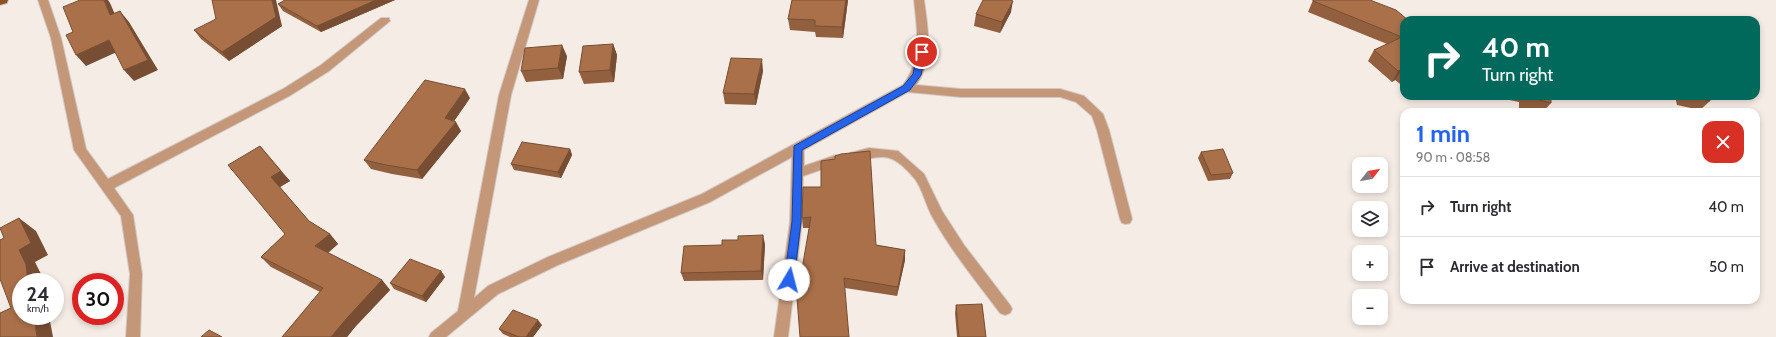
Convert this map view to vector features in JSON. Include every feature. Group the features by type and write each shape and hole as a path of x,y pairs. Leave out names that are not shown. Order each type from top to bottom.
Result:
{"street":[{"path":"43,0 56,38 80,150 127,215 136,274 133,337"},
{"path":"464,314 505,95 534,0"},
{"path":"436,337 493,290 553,261 706,198 906,88 917,75 924,40 919,0"},
{"path":"106,186 287,92 325,68 384,21"},
{"path":"906,88 961,93 1060,93 1080,99 1097,114 1104,130 1126,219"},
{"path":"781,337 796,222 798,148"},
{"path":"797,173 841,158 869,153 894,154 906,162 920,177 937,214 959,249 1005,309"}],"building":[{"path":"80,0 104,0 110,15 120,11 148,60 124,70 109,40 76,55 66,35 73,32 63,7"},
{"path":"212,0 272,0 276,17 222,52 194,30 216,19"},
{"path":"285,0 376,0 317,26 278,4"},
{"path":"792,0 846,0 842,27 815,26 815,20 788,19"},
{"path":"983,0 1013,1 1002,22 976,14"},
{"path":"1370,0 1396,10 1403,16 1400,16 1400,36 1313,1"},
{"path":"1400,38 1400,70 1398,71 1374,50"},
{"path":"613,44 610,70 579,72 583,46"},
{"path":"562,45 558,68 521,71 525,48"},
{"path":"731,58 762,59 754,94 723,93"},
{"path":"425,80 465,89 445,118 456,122 417,170 364,160"},
{"path":"1540,100 1551,100 1551,103"},
{"path":"522,142 570,149 558,172 511,164"},
{"path":"260,146 281,171 271,177 309,221 330,234 315,246 382,280 331,337 282,337 323,288 261,257 285,234 228,165"},
{"path":"1223,149 1233,173 1211,175 1201,152"},
{"path":"870,151 876,245 905,250 898,287 844,278 849,337 800,337 797,298 811,217 802,218 803,187 821,187 821,161 835,159 835,156 841,154"},
{"path":"19,218 31,243 19,250 26,264 27,273 12,273 12,325 35,325 37,337 0,337 0,313 11,308 0,279 0,240 4,238 0,228"},
{"path":"763,235 761,271 681,273 684,246 722,245 722,240 738,240 738,236"},
{"path":"410,259 441,271 422,296 390,283"},
{"path":"982,304 986,337 959,337 956,305"},
{"path":"513,310 538,320 526,337 519,337 499,329"},
{"path":"209,330 222,337 201,337"}],"route":[{"path":"789,280 796,222 798,148 906,88 917,75 922,52"}]}
